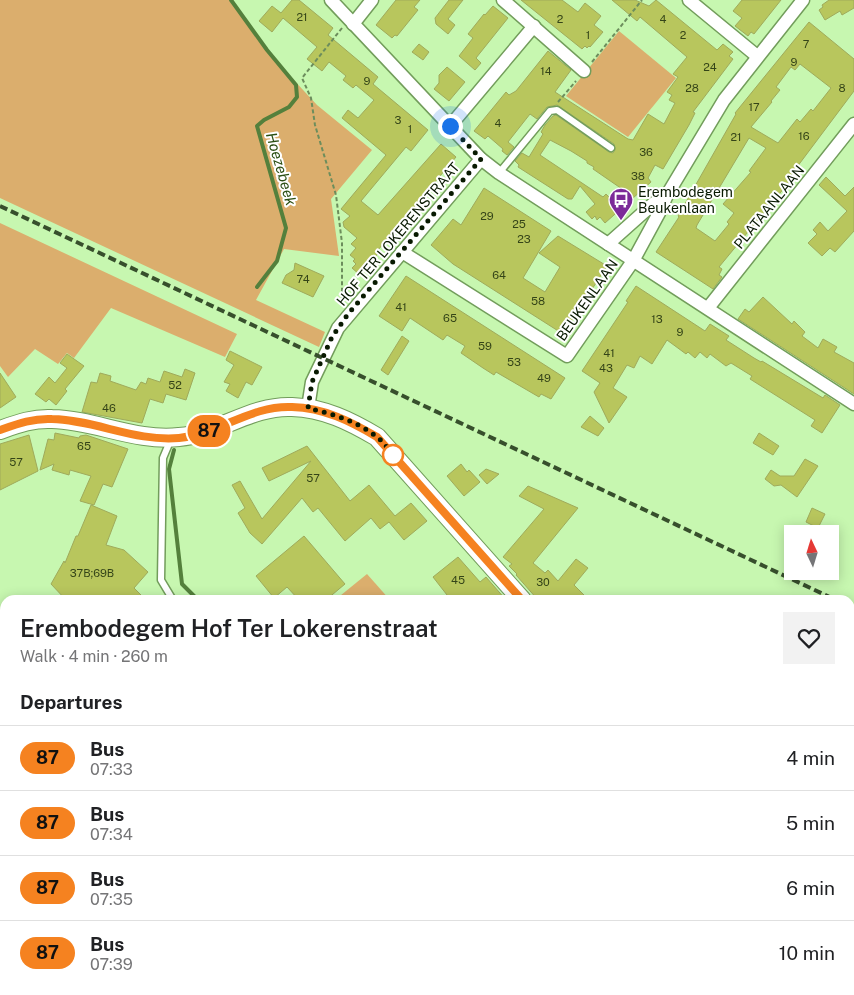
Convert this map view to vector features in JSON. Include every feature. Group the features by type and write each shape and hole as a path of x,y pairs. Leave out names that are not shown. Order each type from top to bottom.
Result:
{"street":[{"path":"331,0 481,159 499,173 854,404"},
{"path":"351,22 372,0"},
{"path":"503,0 584,71"},
{"path":"689,0 757,56"},
{"name":"BEUKENLAAN","path":"402,252 567,356 633,261 667,195 724,100 803,0"},
{"path":"450,126 534,26"},
{"name":"PLATAANLAAN","path":"708,308 854,124"},
{"name":"HOF TER LOKERENSTRAAT","path":"308,408 312,382 332,337 348,314 481,159"},
{"name":"BEUKENLAAN","path":"608,244 654,203 667,195"},
{"path":"0,430 25,421 51,419 148,437 175,438 205,433 258,411 277,407 308,408 331,413 350,420 377,437 518,595"}],"lane":[{"path":"499,173 550,111 557,110 611,148"},
{"path":"170,595 161,580 163,458 175,438"}],"path":[{"path":"550,111 642,0"},
{"path":"348,314 342,302 342,243 336,195 315,125 311,98 302,78 351,22"}],"shaded area":[{"path":"0,0 233,0 254,35 291,77 317,105 372,150 331,199 339,256 284,249 256,300 325,332 319,347 0,198"},
{"path":"619,31 676,78 628,137 566,96"},
{"path":"0,223 237,334 225,357 111,308 74,358 67,353 58,364 35,349 8,377 0,366"},
{"path":"367,574 386,595 341,595"}],"building":[{"path":"292,0 299,0 333,28 328,35 378,77 373,84 428,130 411,151 406,147 361,201 378,215 441,144 456,157 378,250 380,251 360,275 352,268 356,264 353,261 355,259 350,255 356,248 351,244 357,238 344,227 343,222 350,216 341,209 386,155 342,118 348,110 358,118 374,100 356,85 353,88 343,80 346,76 329,62 322,71 307,59 317,47 283,18 272,32 259,21 272,6 281,13"},
{"path":"396,0 420,0 414,7 418,10 397,36 395,35 392,38 376,25"},
{"path":"449,0 463,0 448,19 455,25 448,34 436,24 435,18"},
{"path":"521,0 562,0 578,12 585,3 601,16 594,25 603,32 590,47 587,48 585,46 582,49"},
{"path":"612,0 635,0 649,6 656,0 717,50 723,44 733,52 729,56 733,59 693,112 695,113 689,125 663,169 655,165 648,178 651,182 605,223 600,217 597,220 595,216 592,219 586,212 595,204 580,186 572,199 568,199 518,167 519,165 515,161 522,153 529,157 543,134 541,132 545,125 556,115 609,152 613,153 615,150 614,144 557,105 547,107 537,119 530,114 508,142 514,147 507,155 488,136 485,139 474,131 506,92 509,95 516,91 548,51 571,70 555,92 628,139 633,140 648,114 664,124 675,103 669,100 672,95 667,92 678,77 673,74 687,57 640,17 637,21","holes":["550,140 587,161 587,163 594,167 593,169 622,189 613,203 608,200 610,198 606,194 603,197 540,155"]},
{"path":"742,0 781,0 754,34 751,32 748,36 735,26 742,18 733,11"},
{"path":"829,0 854,0 854,8 842,15 840,11 825,20 819,10"},
{"path":"493,6 508,18 476,58 481,63 475,70 459,56 473,38 468,34"},
{"path":"809,22 854,59 854,91 788,179 790,181 719,267 722,269 719,275 722,277 713,289 656,252 679,217 735,113","holes":["800,64 831,88 813,111 811,109 800,122 797,119 778,143 751,127 772,102 780,90 776,87 791,67 795,70","749,138 766,148 749,171 751,172 723,204 734,213 727,222 729,224 715,241 696,228"]},
{"path":"419,44 429,52 423,60 412,52"},
{"path":"447,67 465,82 449,101 434,89 439,83 439,75"},
{"path":"826,177 845,196 854,187 854,231 835,252 830,248 822,256 808,243 817,234 813,230 820,222 828,231 847,211 819,185"},
{"path":"484,188 551,231 523,278 545,292 560,267 539,253 558,236 607,266 563,334 453,264 431,245 453,219 461,225"},
{"path":"295,263 324,276 313,297 282,283 286,275 294,270"},
{"path":"406,276 565,378 551,399 541,394 539,397 496,372 494,375 461,353 465,346 447,335 443,340 410,318 402,331 379,316"},
{"path":"636,286 705,331 710,324 729,336 726,340 754,358 823,398 825,395 840,405 822,433 811,426 815,420 750,379 752,376 731,363 726,366 710,354 707,358 700,352 695,358 688,352 686,354 667,340 652,364 640,356 634,368 627,365 613,388 627,397 609,423 594,392 600,383 582,371 628,302 626,301"},
{"path":"763,297 792,324 794,321 805,332 802,336 818,348 823,339 837,347 834,352 854,363 854,394 738,319 745,309 749,312"},
{"path":"402,336 409,341 388,375 381,370"},
{"path":"230,351 262,367 252,385 246,382 238,398 226,391 230,384 224,382 234,365 226,360"},
{"path":"67,354 84,366 65,389 67,391 56,405 49,399 46,402 35,394 49,377 55,383 67,368 60,363"},
{"path":"185,369 195,373 186,400 166,394 163,403 150,399 142,423 82,412 91,382 97,383 100,373 111,376 110,381 136,390 141,382 146,384 148,378 160,382 164,371 182,377"},
{"path":"0,373 16,397 0,408"},
{"path":"590,416 604,428 598,436 581,427"},
{"path":"55,433 79,438 86,435 128,449 112,487 103,484 94,505 80,501 91,476 70,470 69,475 52,470 54,464 40,470 48,439 54,440"},
{"path":"759,433 779,446 773,455 753,443"},
{"path":"29,435 38,471 0,490 0,444"},
{"path":"307,446 350,501 369,485 395,516 411,503 427,521 404,540 389,522 380,529 371,518 345,541 318,508 313,512 302,498 262,544 250,533 238,513 245,508 232,485 240,481 262,519 311,461 269,481 262,468"},
{"path":"805,459 818,466 797,497 781,485 774,486 765,479 771,470 780,476 794,476"},
{"path":"461,464 467,472 469,470 480,482 464,496 447,476"},
{"path":"486,469 499,474 487,484 479,475"},
{"path":"528,486 578,508 533,563 545,573 548,570 558,581 576,559 588,568 574,585 584,595 534,595 509,566 512,564 503,557 544,509 519,496"},
{"path":"91,505 117,516 106,545 124,550 148,572 134,588 141,595 61,595 51,584 64,561 65,563 76,536 78,536"},
{"path":"812,508 825,514 820,525 812,525 806,522"},
{"path":"304,536 345,584 332,595 294,595 287,587 278,595 272,595 256,576"},
{"path":"458,557 480,582 486,577 502,595 447,595 433,577"}],"waterway":[{"name":"Hoezebeek","path":"231,0 267,50 296,85 297,97 289,107 264,120 257,126 286,228 277,261 257,287"},
{"name":"Hoezebeek","path":"174,450 169,469 182,584 193,595"}],"railway":[{"path":"0,206 825,595"}],"bus line":[{"name":"87","path":"0,430 25,421 51,419 148,437 178,438 205,433 243,416 277,407 308,408 331,413 350,420 377,437 518,595"}],"place":[{"name":"Erembodegem Beukenlaan","path":"621,221"}],"route":[{"path":"393,455 395,458 377,437 350,420 331,413 308,408 310,389 332,337 348,314 481,159 450,126"}]}
